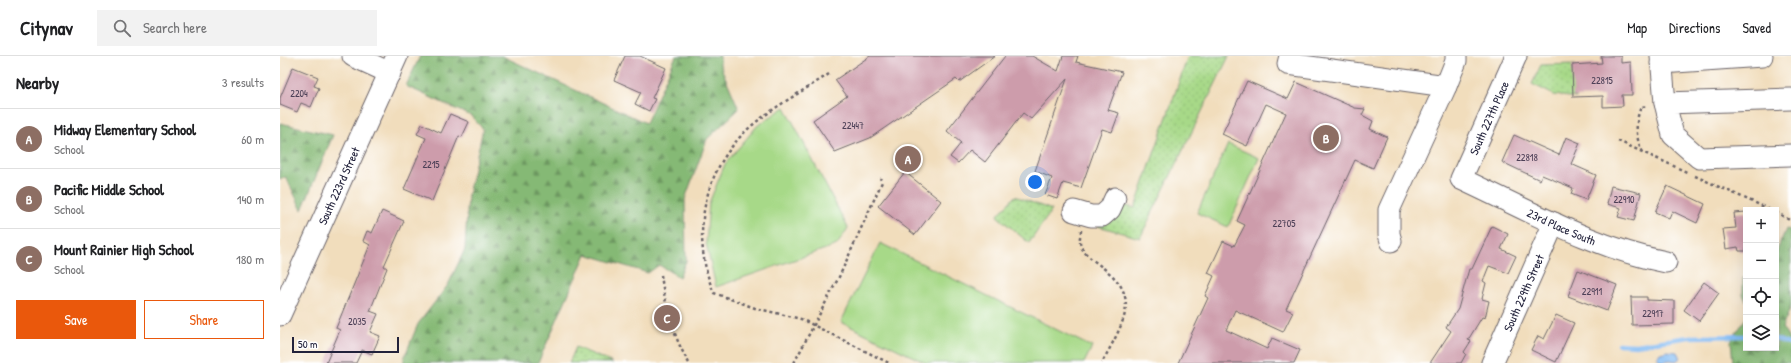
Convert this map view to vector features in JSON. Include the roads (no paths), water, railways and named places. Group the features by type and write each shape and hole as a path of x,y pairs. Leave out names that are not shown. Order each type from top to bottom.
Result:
{"street":[{"path":"353,56 394,65"},
{"path":"1290,56 1288,64 1446,86"},
{"path":"1391,241 1389,234 1389,210 1446,86 1456,61 1456,56"},
{"name":"South 227th Place","path":"1461,179 1516,56"},
{"path":"1762,56 1661,59 1665,103 1674,135 1699,158 1791,155"},
{"name":"South 223rd Street","path":"280,315 394,65"},
{"path":"1665,103 1791,99"},
{"name":"23rd Place South","path":"1461,179 1599,243 1642,257 1666,262"},
{"path":"1080,213 1102,216 1110,209 1115,198"},
{"name":"South 229th Street","path":"1492,363 1554,223"}],"water":[{"path":"1668,351 1677,352 1680,358 1676,361 1670,360 1661,362 1657,357 1660,353"}],"waterway":[{"path":"1619,344 1636,345 1689,337 1743,336"},
{"path":"1779,340 1791,345"}],"place":[{"name":"Pacific Middle School","path":"1326,138"},
{"name":"Midway Elementary School","path":"908,159"},
{"name":"Mount Rainier High School","path":"667,318"}]}
